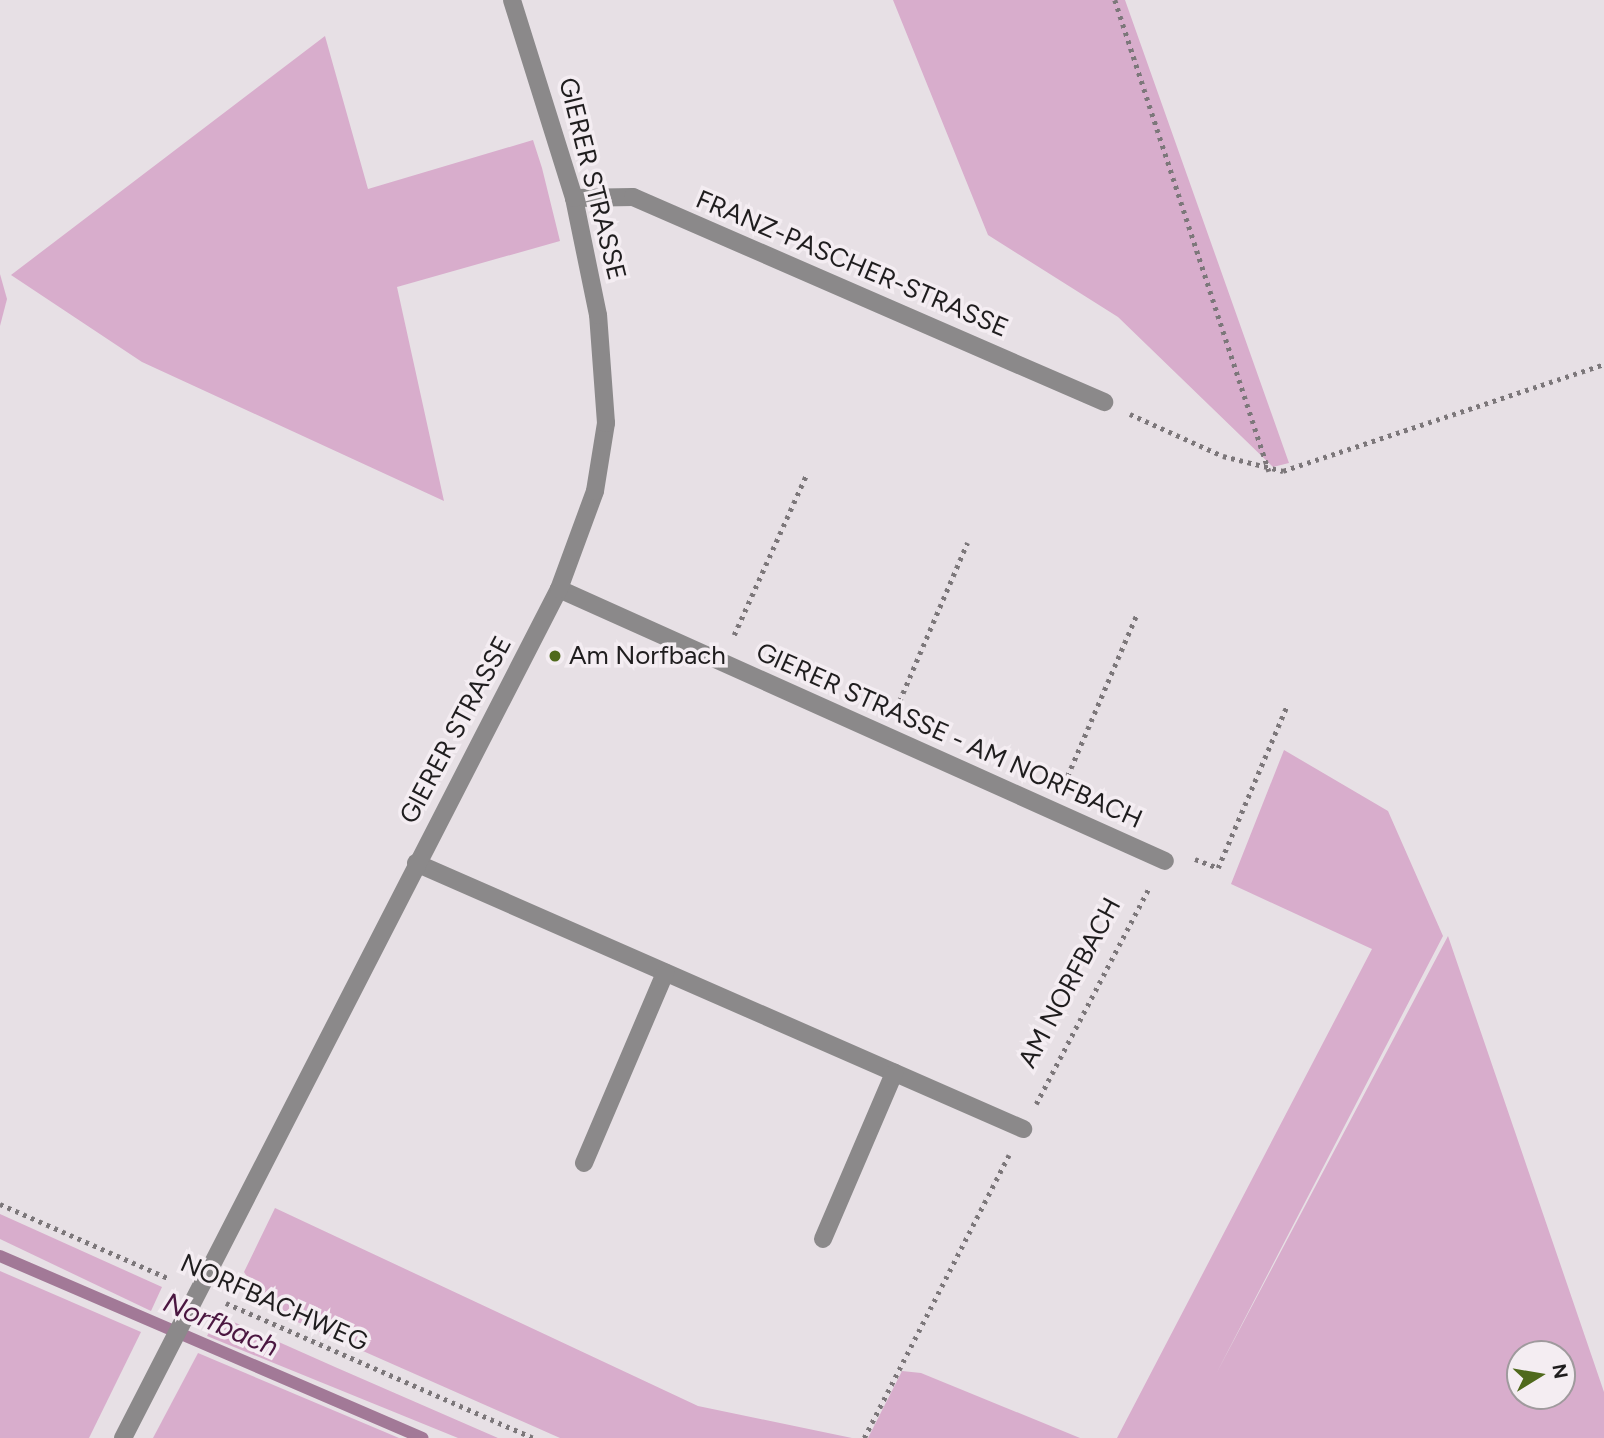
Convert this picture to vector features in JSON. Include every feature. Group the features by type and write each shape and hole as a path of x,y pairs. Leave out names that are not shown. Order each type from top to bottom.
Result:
{"street":[{"name":"GIERER STRASSE","path":"123,1438 559,589 586,527 606,423 601,340 575,198 512,0"},
{"name":"FRANZ-PASCHER-STRASSE","path":"575,198 633,197 1104,402"},
{"name":"GIERER STRASSE - AM NORFBACH","path":"559,589 1165,861"},
{"path":"416,863 1023,1129"},
{"path":"584,1163 665,972"},
{"path":"824,1239 894,1073"}],"path":[{"path":"1115,0 1269,471"},
{"path":"1126,412 1269,471 1307,465 1604,364"},
{"path":"721,663 807,473"},
{"path":"885,736 967,543"},
{"path":"1052,811 1136,616"},
{"path":"1165,861 1179,853 1218,868 1286,708"},
{"name":"AM NORFBACH","path":"864,1438 1165,861"},
{"name":"NORFBACHWEG","path":"0,1204 194,1297 533,1438"}],"shaded area":[{"path":"893,0 1125,0 1289,463 1273,467 1118,317 988,235"},
{"path":"325,36 368,189 533,140 542,168 560,241 397,287 444,501 142,362 11,275"},
{"path":"0,274 7,299 0,326"},
{"path":"1284,750 1388,811 1443,936 1216,1374 1448,936 1604,1392 1604,1438 1117,1438 1372,949 1231,884"},
{"path":"275,1208 698,1406 852,1438 560,1438 295,1321 263,1301 244,1272"},
{"path":"0,1214 162,1287 151,1311 0,1239"},
{"path":"0,1271 141,1332 89,1438 0,1438"},
{"path":"218,1315 498,1438 458,1438 207,1336"},
{"path":"198,1353 399,1438 153,1438"},
{"path":"902,1371 921,1373 1080,1438 868,1438"}],"waterway":[{"name":"Norfbach","path":"0,1256 423,1438"}],"place":[{"name":"Am Norfbach","path":"555,656"}]}
